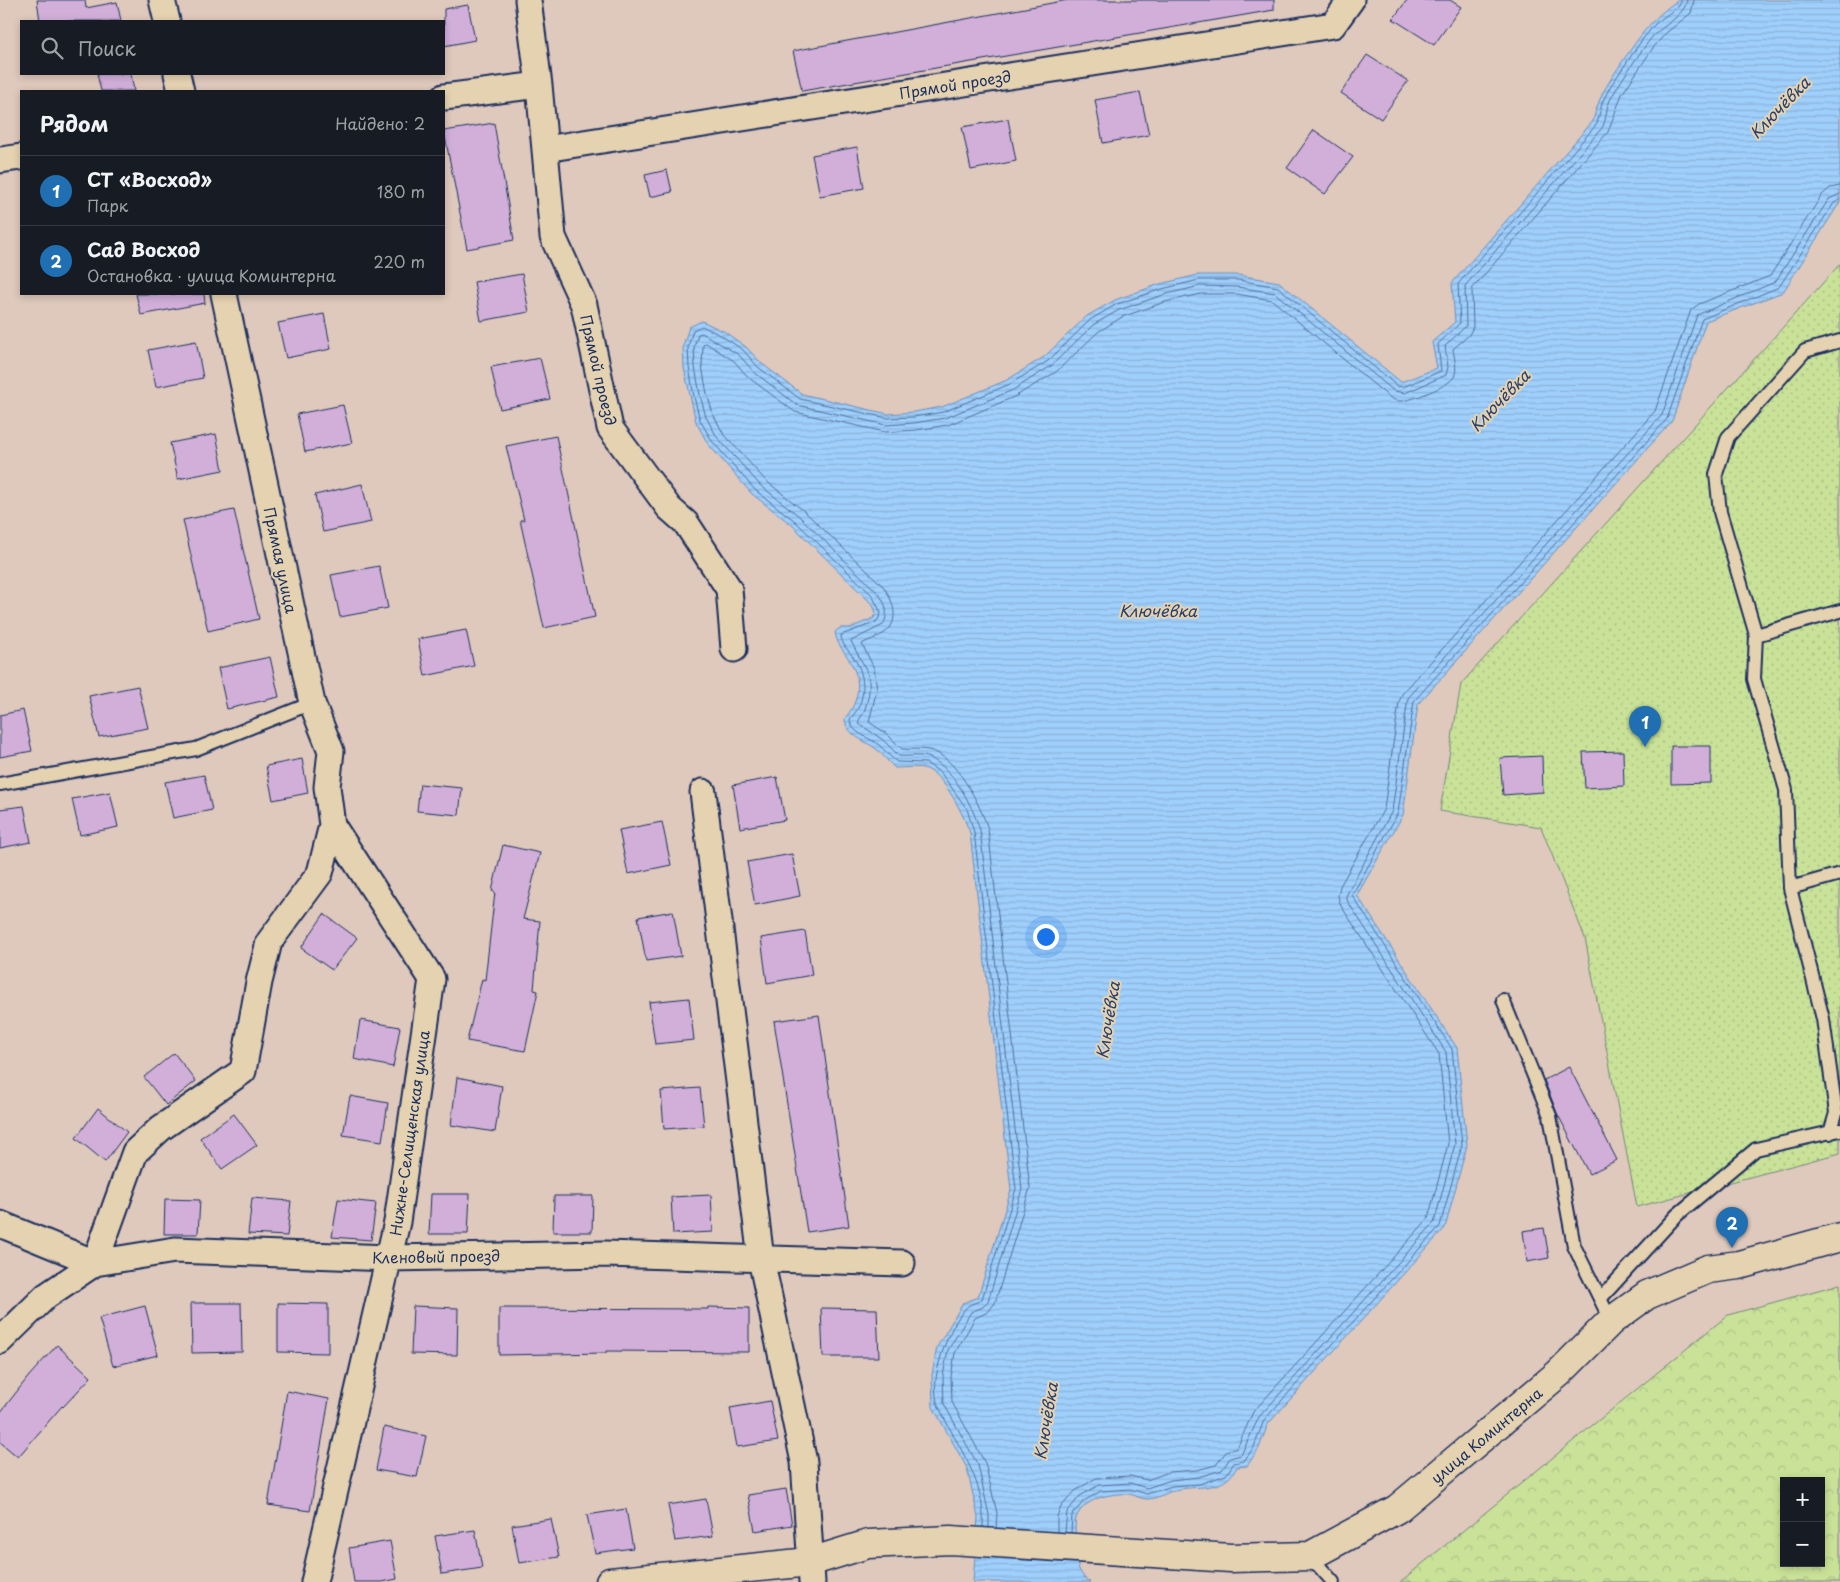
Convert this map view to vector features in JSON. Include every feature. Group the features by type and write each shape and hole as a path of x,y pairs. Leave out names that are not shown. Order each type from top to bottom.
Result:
{"street":[{"path":"162,0 167,20"},
{"name":"Прямой проезд","path":"528,0 539,85 553,236 584,305 610,428 670,508 686,523 729,589 734,648"},
{"name":"Прямой проезд","path":"545,149 1333,25 1351,0"},
{"path":"178,75 181,90"},
{"path":"445,97 539,85"},
{"path":"0,160 20,157"},
{"name":"Прямая улица","path":"224,295 312,703 331,751 328,787 332,826"},
{"path":"703,792 761,1258 804,1462 811,1572"},
{"path":"0,1224 95,1263 135,1152 161,1128 244,1071 259,982 269,942 320,873 332,826"},
{"name":"Нижне-Селищенская улица","path":"314,1582 397,1222 432,978 332,826"},
{"name":"улица Коминтерна","path":"610,1582 811,1572 868,1544 950,1540 1232,1558 1310,1556 1397,1509 1559,1373 1605,1310 1708,1269 1739,1265 1840,1236"},
{"name":"Кленовый проезд","path":"0,1341 46,1296 95,1263 176,1250 389,1258 605,1254 902,1262"}],"lane":[{"path":"1503,1000 1550,1116 1574,1246 1605,1310 1677,1215 1756,1149 1835,1132 1836,1113 1823,1019 1790,888 1786,790 1754,679 1756,635 1720,512 1716,474 1728,436 1806,350 1840,341"},
{"path":"1756,635 1840,611"},
{"path":"0,784 196,749 312,703"},
{"path":"1790,888 1840,874"},
{"path":"1310,1556 1333,1582"}],"green space":[{"path":"1840,264 1840,1153 1637,1207 1585,938 1541,827 1440,811 1461,684"},
{"path":"1840,1284 1840,1582 1400,1582 1728,1315"}],"water":[{"name":"Ключёвка","path":"1678,0 1840,0 1840,202 1783,292 1706,321 1672,421 1418,704 1403,815 1357,895 1457,1048 1467,1145 1445,1228 1268,1424 1259,1448 1247,1466 1237,1467 1231,1476 1216,1485 1181,1489 1150,1499 1129,1494 1106,1496 1091,1501 1080,1511 1075,1521 1078,1566 1085,1578 1090,1582 973,1582 978,1517 967,1468 933,1407 932,1375 937,1347 963,1303 978,1297 1011,1190 970,833 953,797 941,780 924,768 895,768 878,750 856,736 848,728 845,718 856,699 857,677 835,632 840,628 850,628 874,618 876,613 873,605 792,525 752,494 708,444 696,422 684,368 683,346 689,327 702,321 725,332 746,347 761,363 802,394 888,414 914,412 942,407 1007,380 1044,357 1087,316 1115,300 1160,284 1198,275 1238,275 1279,282 1401,382 1437,368 1432,342 1455,322 1452,283 1593,121 1605,90 1629,52 1653,21"}],"building":[{"path":"37,0 85,0 86,8 117,2 121,20 40,20"},
{"path":"1068,0 1274,0 1274,10 802,91 793,51"},
{"path":"1407,0 1450,0 1461,7 1434,45 1393,19"},
{"path":"468,5 475,40 445,46 444,9"},
{"path":"1367,55 1408,81 1381,119 1341,93"},
{"path":"97,75 131,75 134,90 101,90"},
{"path":"1140,92 1149,135 1103,143 1095,100"},
{"path":"1008,119 1016,161 971,170 962,127"},
{"path":"494,123 514,240 467,249 445,131"},
{"path":"1314,130 1353,157 1325,194 1287,168"},
{"path":"857,147 864,188 820,196 812,155"},
{"path":"667,170 672,192 650,197 645,175"},
{"path":"522,274 529,312 481,321 474,282"},
{"path":"136,295 204,295 205,303 141,315"},
{"path":"324,314 331,349 286,358 278,323"},
{"path":"196,341 203,378 156,387 148,350"},
{"path":"540,358 550,399 500,409 491,367"},
{"path":"343,405 352,443 305,452 297,414"},
{"path":"216,434 223,470 178,479 170,443"},
{"path":"556,436 595,617 544,628 520,520 524,520 506,446"},
{"path":"362,484 371,522 323,532 315,495"},
{"path":"234,510 259,619 208,631 183,520"},
{"path":"379,566 388,608 340,617 331,575"},
{"path":"466,630 474,666 425,676 418,639"},
{"path":"270,657 279,697 227,709 218,668"},
{"path":"138,686 148,728 99,737 89,696"},
{"path":"23,710 32,751 0,757 0,715"},
{"path":"1671,746 1711,746 1711,783 1671,784"},
{"path":"1623,751 1624,786 1585,788 1583,752"},
{"path":"1542,756 1543,792 1503,795 1500,758"},
{"path":"302,759 308,793 273,800 266,766"},
{"path":"204,775 212,810 173,818 165,782"},
{"path":"777,777 785,820 740,828 733,785"},
{"path":"420,784 462,788 459,815 417,811"},
{"path":"110,792 118,827 80,835 72,799"},
{"path":"24,806 31,842 0,848 0,809"},
{"path":"662,822 671,865 628,874 619,830"},
{"path":"503,845 540,853 523,919 540,921 534,990 538,991 525,1051 467,1041 482,979 485,980 495,892 492,891"},
{"path":"792,854 800,896 755,905 747,862"},
{"path":"673,911 681,956 646,961 638,917"},
{"path":"324,914 357,938 332,970 301,948"},
{"path":"805,931 812,975 767,983 761,938"},
{"path":"689,998 694,1040 655,1044 649,1002"},
{"path":"819,1015 849,1226 807,1232 774,1021"},
{"path":"360,1020 400,1027 393,1067 354,1059"},
{"path":"174,1053 196,1081 166,1105 144,1077"},
{"path":"1569,1067 1617,1160 1589,1174 1557,1113 1544,1080"},
{"path":"457,1077 502,1086 495,1132 451,1125"},
{"path":"700,1088 704,1126 664,1129 661,1091"},
{"path":"350,1096 388,1103 382,1141 343,1135"},
{"path":"98,1108 127,1132 105,1162 76,1138"},
{"path":"234,1114 257,1145 222,1169 200,1138"},
{"path":"431,1194 470,1194 468,1234 429,1234"},
{"path":"711,1195 713,1232 673,1234 671,1197"},
{"path":"554,1196 593,1196 592,1232 553,1232"},
{"path":"252,1198 291,1201 287,1236 248,1234"},
{"path":"165,1199 200,1200 198,1234 164,1234"},
{"path":"338,1199 376,1203 371,1240 332,1237"},
{"path":"1544,1228 1549,1258 1527,1262 1523,1231"},
{"path":"191,1303 241,1303 242,1352 192,1353"},
{"path":"278,1303 328,1304 328,1353 278,1352"},
{"path":"145,1306 158,1355 113,1366 99,1318"},
{"path":"413,1306 458,1308 457,1355 411,1354"},
{"path":"708,1307 749,1308 749,1352 606,1351 606,1353 499,1355 499,1308 708,1309"},
{"path":"821,1308 877,1309 879,1357 823,1357"},
{"path":"57,1345 91,1377 62,1406 18,1457 0,1442 0,1413 29,1376"},
{"path":"287,1391 329,1399 310,1511 268,1505"},
{"path":"770,1401 778,1441 737,1447 730,1408"},
{"path":"384,1427 426,1436 417,1477 376,1470"},
{"path":"786,1489 792,1525 755,1531 748,1495"},
{"path":"706,1499 713,1536 675,1541 668,1505"},
{"path":"626,1509 633,1548 595,1553 587,1515"},
{"path":"551,1519 559,1557 519,1563 512,1525"},
{"path":"475,1530 482,1568 442,1574 435,1536"},
{"path":"390,1541 397,1579 382,1582 354,1582 349,1548"}],"place":[{"name":"СТ «Восход»","path":"1645,747"},
{"name":"Сад Восход","path":"1732,1248"}]}
